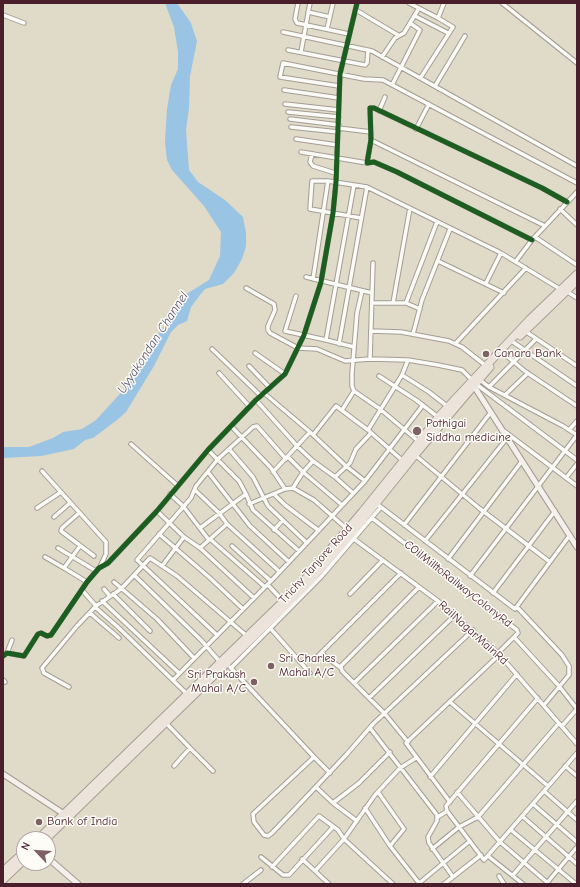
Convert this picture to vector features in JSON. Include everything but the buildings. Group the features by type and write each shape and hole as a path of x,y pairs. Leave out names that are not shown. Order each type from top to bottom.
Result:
{"highway":[{"name":"Trichy Tanjore Road","path":"46,831 187,694 225,665 247,636 300,585 348,529 438,417 525,331 577,274"},
{"name":"Trichy Tanjore Road","path":"54,831 304,589 379,505 415,455 474,382 485,365 563,290 577,281"},
{"path":"3,872 16,860"},
{"path":"3,880 16,868"}],"street":[{"path":"298,3 295,21 305,25 349,34"},
{"path":"301,52 310,3"},
{"path":"327,29 333,3"},
{"path":"7,653 22,657 38,634 41,633 51,636 87,582 98,570 108,563 157,510 208,450 232,427 260,396 285,374 304,335 321,282 333,213 336,182 335,173 340,74 342,60 357,3"},
{"path":"409,3 418,6 453,26 420,77"},
{"path":"438,18 444,3"},
{"path":"502,3 577,63"},
{"path":"382,57 398,35 404,32 415,16 418,6"},
{"path":"356,10 398,35"},
{"path":"308,12 330,17"},
{"path":"3,15 24,23"},
{"path":"415,16 448,33"},
{"path":"392,85 420,30 410,23"},
{"path":"283,32 368,50 420,77 577,166"},
{"path":"434,86 464,36"},
{"path":"288,50 367,65 368,50"},
{"path":"339,86 280,77 283,63 364,79 383,80 577,183"},
{"path":"284,90 339,98"},
{"path":"379,111 385,97"},
{"path":"285,104 339,110"},
{"path":"416,129 429,104"},
{"path":"367,163 371,140 370,108 542,188 567,202"},
{"path":"288,112 339,117"},
{"path":"290,119 338,128 371,132"},
{"path":"292,127 338,128"},
{"path":"296,139 337,145"},
{"path":"371,140 545,226"},
{"path":"301,152 367,163 374,162 533,239 577,265"},
{"path":"312,154 310,162 312,166 335,173"},
{"path":"361,218 310,209 313,180 367,187 501,253 577,298"},
{"path":"313,279 328,181"},
{"path":"326,340 354,185"},
{"path":"339,344 367,187"},
{"path":"516,261 533,239 577,192"},
{"path":"393,303 410,208"},
{"path":"560,209 577,225"},
{"path":"406,303 436,222"},
{"path":"413,334 420,309 450,229"},
{"path":"486,283 501,253"},
{"path":"438,261 504,293"},
{"path":"370,359 373,302 373,263"},
{"path":"456,343 526,268"},
{"path":"306,277 321,282 372,293"},
{"path":"246,288 274,304 275,310 268,326 270,333 298,348 317,349 345,361 370,359 408,360 462,370 474,382 577,460"},
{"path":"362,291 357,313 354,347 352,382 354,391 380,409 418,441"},
{"path":"296,296 285,330 354,347"},
{"path":"373,302 406,303 420,309"},
{"path":"372,331 413,334 456,343 485,365"},
{"path":"525,331 577,366"},
{"path":"489,387 536,339"},
{"path":"514,342 577,386"},
{"path":"212,349 260,396"},
{"path":"255,353 285,374"},
{"path":"503,353 577,406"},
{"path":"335,477 352,460 356,449 369,431 380,409 396,386 408,360"},
{"path":"249,366 270,388"},
{"path":"504,395 528,372"},
{"path":"219,373 250,407"},
{"path":"402,375 448,406"},
{"path":"379,376 396,386 438,417"},
{"path":"470,576 577,435 489,387 474,382"},
{"path":"474,382 507,438 577,547"},
{"path":"342,410 354,391"},
{"path":"264,393 365,481"},
{"path":"256,400 312,461 335,477 353,493"},
{"path":"173,680 280,572 365,481 423,405"},
{"path":"274,472 312,434 333,407 338,406 403,461"},
{"path":"404,525 491,412"},
{"path":"569,430 577,421"},
{"path":"217,635 137,560 194,495 199,481 218,459 253,427 257,426 287,458 342,505"},
{"path":"232,427 274,472 285,489"},
{"path":"502,429 577,486"},
{"path":"425,541 507,438"},
{"path":"131,444 177,485"},
{"path":"229,449 252,477 268,506 307,543"},
{"path":"208,450 239,481 253,510 299,551"},
{"path":"415,455 484,512 550,562"},
{"path":"293,488 312,461"},
{"path":"448,559 522,461"},
{"path":"566,478 577,464"},
{"path":"42,471 106,542 106,554 98,570"},
{"path":"208,472 250,526 289,562"},
{"path":"250,504 285,489 293,488 314,500 348,529"},
{"path":"195,490 219,513 226,524 280,572"},
{"path":"37,508 61,492"},
{"path":"170,494 183,506 209,539 283,601"},
{"path":"200,528 246,494"},
{"path":"274,494 284,505 318,530"},
{"path":"54,517 70,503"},
{"path":"225,665 271,629 321,577 372,518 379,505 512,608 517,607 570,535"},
{"path":"157,510 184,537 200,548 254,598"},
{"path":"493,593 555,511"},
{"path":"79,513 62,528 62,531 94,556"},
{"name":"COilMilltoRailwayColonyRd","path":"372,518 517,630 518,633 514,637 559,686 577,709"},
{"path":"274,530 283,520"},
{"path":"200,548 226,524"},
{"path":"159,534 243,609"},
{"path":"162,566 174,548 184,537"},
{"name":"RailNagarMainRd","path":"354,539 438,601 499,653 577,744"},
{"path":"64,568 73,558 80,546"},
{"path":"232,546 271,581"},
{"path":"58,548 73,558 98,570"},
{"path":"45,557 87,582"},
{"path":"69,688 44,673 42,668 90,613 102,601 121,589 150,558 177,576 247,636"},
{"path":"350,594 383,560"},
{"path":"318,656 401,573"},
{"path":"134,576 225,665 330,773"},
{"path":"114,582 156,620 194,658"},
{"path":"341,668 342,665 419,587"},
{"path":"104,589 150,631"},
{"path":"82,590 96,607 120,628 187,694"},
{"path":"102,601 179,673"},
{"path":"354,683 438,601"},
{"path":"517,607 562,655 569,666 568,675 544,705"},
{"path":"90,613 119,638"},
{"path":"369,698 455,615"},
{"path":"271,629 310,673"},
{"path":"314,757 253,814 254,822 264,835 268,836 330,773 370,728 473,630"},
{"path":"408,742 514,637"},
{"path":"3,656 7,653 12,640"},
{"path":"321,653 341,668 385,714 408,742 407,746 450,802"},
{"path":"430,776 517,674"},
{"path":"538,698 446,806 447,811 484,860 577,753"},
{"path":"450,702 548,786"},
{"path":"432,849 459,827 478,817 523,765 577,709"},
{"path":"166,723 213,770"},
{"path":"370,728 390,752 400,768 438,818"},
{"path":"174,766 190,748"},
{"path":"333,803 359,783 390,752"},
{"path":"315,870 344,839 378,792 400,768 416,758"},
{"path":"565,766 577,776"},
{"path":"3,774 64,814"},
{"path":"316,787 357,822"},
{"path":"544,791 577,820"},
{"path":"378,792 404,829 390,846"},
{"path":"457,792 500,842 547,884 577,847"},
{"path":"513,875 577,801"},
{"path":"533,804 577,842"},
{"path":"365,808 390,846 418,883 470,841"},
{"path":"447,811 438,818 428,839 432,849 453,877"},
{"path":"272,867 319,816 338,830 344,839 393,884"},
{"path":"522,816 577,864"},
{"path":"261,857 283,875 289,875 333,827"},
{"path":"511,830 576,884"},
{"path":"444,884 481,856"},
{"path":"488,856 523,884"},
{"path":"302,860 329,884"},
{"path":"56,865 78,884"},
{"path":"243,884 261,870"},
{"path":"499,876 504,884"}],"water":[{"path":"165,3 177,3 191,23 197,41 190,76 189,108 186,130 189,170 198,182 225,200 243,217 246,233 246,246 242,259 234,273 223,284 205,289 191,307 187,321 178,325 171,332 154,366 126,412 117,420 93,438 85,440 74,449 41,456 3,458 3,447 29,447 53,438 63,432 82,429 96,420 127,386 150,351 160,331 174,315 177,305 185,295 209,280 220,256 221,232 204,206 172,170 167,160 165,142 167,109 171,85 178,69 178,52 174,27"}],"cycle path":[{"path":"3,656 7,653 24,656 38,634 41,633 47,636 51,635 87,582 99,568 108,563 157,511 208,450 256,400 285,374 304,335 321,282 333,213 336,182 340,74 357,3"},
{"path":"532,240 397,172 374,162 367,163 371,140 370,108 374,108 542,188 567,202"}],"place":[{"name":"Canara Bank","path":"486,354"},
{"name":"Pothigai Siddha medicine","path":"417,431"},
{"name":"Sri Charles Mahal A/C","path":"271,666"},
{"name":"Sri Prakash Mahal A/C","path":"254,682"},
{"name":"Bank of India","path":"39,822"}],"water label":[{"name":"Uyyakondan Channel","path":"153,343"}]}
